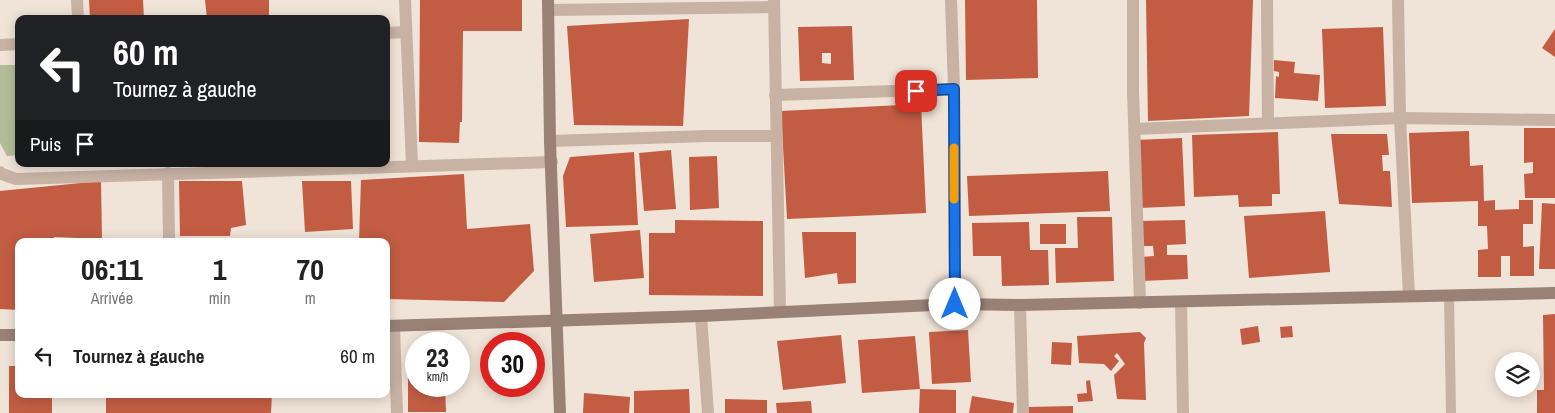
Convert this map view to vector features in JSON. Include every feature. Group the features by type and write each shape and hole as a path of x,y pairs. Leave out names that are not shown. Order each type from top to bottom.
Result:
{"street":[{"path":"77,0 78,15"},
{"path":"405,0 412,165"},
{"path":"951,0 954,89 955,304"},
{"path":"1133,0 1140,302"},
{"path":"1267,0 1268,122"},
{"path":"1398,0 1400,118 1409,296"},
{"path":"560,413 550,141 548,5 774,3 775,136 780,311"},
{"path":"390,33 406,32"},
{"path":"0,45 15,44"},
{"path":"775,96 954,89"},
{"path":"1135,128 1400,118 1555,120"},
{"path":"550,141 775,136"},
{"path":"390,166 552,162"},
{"path":"0,172 16,179 85,170 168,173 351,167"},
{"path":"168,173 169,238"},
{"path":"397,413 390,326 556,319 701,316 955,304 1020,305 1555,293"},
{"path":"1181,302 1183,413"},
{"path":"1020,305 1023,413"},
{"path":"701,316 708,413"},
{"path":"0,335 15,334"}],"lane":[{"path":"1449,295 1451,413"}],"green space":[{"path":"0,65 15,65 15,155 7,156 0,143"}],"building":[{"path":"89,0 143,0 144,15 90,15"},
{"path":"205,0 269,0 269,15 207,15"},
{"path":"420,0 522,0 522,31 463,31 462,122 460,122 459,143 419,142"},
{"path":"965,0 1037,0 1038,78 966,80"},
{"path":"1146,0 1253,0 1249,116 1148,121"},
{"path":"689,19 683,126 574,125 567,26"},
{"path":"852,26 854,80 800,81 798,27","holes":["822,53 831,53 831,64 822,63"]},
{"path":"1383,27 1386,106 1325,108 1322,29"},
{"path":"1555,29 1555,57 1542,48"},
{"path":"1274,60 1295,62 1294,73 1320,75 1318,101 1275,98 1276,76 1279,77 1279,72 1274,71"},
{"path":"921,104 926,213 787,219 781,111"},
{"path":"1524,128 1555,128 1555,198 1525,198 1524,174 1533,173 1533,162 1524,163"},
{"path":"1469,131 1470,166 1483,165 1484,201 1495,200 1495,210 1519,209 1519,200 1533,200 1533,224 1523,224 1523,247 1534,246 1534,276 1510,276 1510,256 1501,256 1501,277 1478,277 1478,250 1488,249 1487,226 1478,226 1478,201 1412,203 1409,133"},
{"path":"1278,132 1280,194 1272,194 1272,206 1239,207 1238,195 1194,197 1192,135"},
{"path":"1331,134 1387,134 1389,155 1382,155 1383,171 1390,171 1392,207 1339,204"},
{"path":"1182,138 1185,206 1139,208 1136,140"},
{"path":"671,150 676,209 644,211 639,153"},
{"path":"634,152 638,225 566,227 563,176 570,157"},
{"path":"717,156 719,208 690,210 689,157"},
{"path":"1108,171 1110,211 969,216 967,176"},
{"path":"464,174 467,229 530,224 534,271 504,302 390,299 390,238 359,238 361,180"},
{"path":"101,181 102,238 15,238 15,310 0,309 0,191"},
{"path":"179,181 242,181 246,225 231,228 230,236 180,236"},
{"path":"302,181 351,181 353,229 305,232"},
{"path":"1542,203 1555,204 1555,269 1539,269"},
{"path":"1325,211 1330,272 1249,278 1244,216"},
{"path":"1077,217 1112,217 1114,281 1056,283 1055,248 1078,248"},
{"path":"675,220 763,221 763,296 649,295 649,233 675,233"},
{"path":"1185,220 1186,244 1167,245 1167,255 1187,255 1188,279 1142,281 1141,257 1154,256 1153,246 1139,246 1138,221"},
{"path":"1029,222 1030,250 1048,250 1049,285 1002,286 1001,256 973,256 972,223"},
{"path":"1040,224 1066,224 1066,244 1040,244"},
{"path":"640,230 644,278 594,282 590,234"},
{"path":"802,232 856,232 856,283 838,284 837,273 805,278"},
{"path":"1555,314 1555,413 1537,413 1537,397 1540,397 1540,390 1544,390 1543,315"},
{"path":"1258,326 1260,342 1242,345 1240,329"},
{"path":"1292,326 1293,337 1281,338 1280,327"},
{"path":"968,330 971,382 932,384 929,332"},
{"path":"1140,332 1146,338 1144,343 1146,400 1117,399 1114,375 1125,364 1117,353 1114,356 1119,361 1111,371 1104,364 1079,363 1077,336"},
{"path":"841,335 846,383 783,390 777,341"},
{"path":"915,336 920,389 862,393 858,340"},
{"path":"1052,342 1072,343 1071,365 1051,364"},
{"path":"9,366 15,366 15,398 52,398 52,413 9,413"},
{"path":"1090,380 1093,401 1078,402 1077,394 1087,393 1086,381"},
{"path":"689,389 690,413 634,413 634,391"},
{"path":"920,389 956,390 956,413 919,413"},
{"path":"584,393 630,397 629,413 583,413"},
{"path":"972,396 1014,403 1013,413 969,413"},
{"path":"408,397 445,397 446,412 408,412"},
{"path":"106,398 272,398 271,413 106,413"},
{"path":"725,399 767,400 767,413 725,413"},
{"path":"811,401 812,413 777,413 776,403"},
{"path":"1073,406 1073,413 1029,413 1028,407"}],"slow traffic":[{"path":"954,148 954,199"}],"route":[{"path":"916,91 954,89 955,304"}]}
